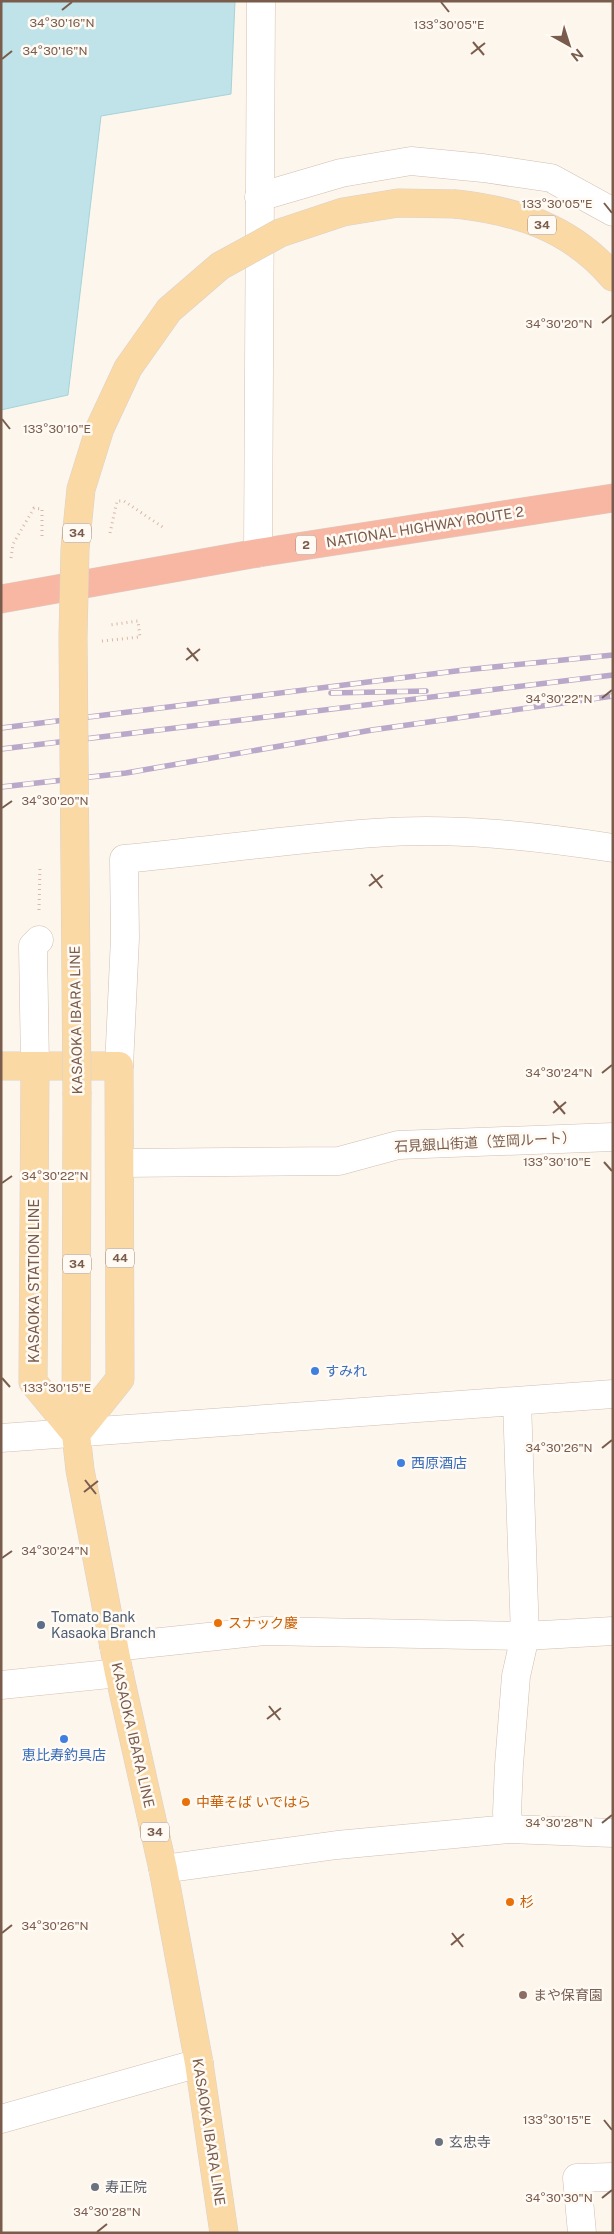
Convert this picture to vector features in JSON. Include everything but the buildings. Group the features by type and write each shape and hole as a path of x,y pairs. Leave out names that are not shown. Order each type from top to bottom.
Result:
{"highway":[{"name":"NATIONAL HIGHWAY ROUTE 2","path":"1,599 258,553 613,498"}],"main road":[{"name":"KASAOKA IBARA LINE","path":"224,2233 199,2063 163,1869 119,1673 80,1470 76,1434 77,1095 73,647 75,549 81,488 100,428 128,368 169,310 220,266 280,233 343,212 398,203 456,204 495,208 528,217 575,242 598,259 613,277"},
{"path":"1,1066 119,1066"},
{"name":"KASAOKA STATION LINE","path":"35,1066 33,1382 76,1434"},
{"name":"44","path":"76,1434 120,1379 119,1066"}],"street":[{"path":"258,553 261,1"},
{"path":"259,198 341,173 411,161 483,168 551,178 613,212"},
{"path":"119,1066 125,938 124,858 375,833 460,832 613,848"},
{"path":"35,1066 33,946 39,940"},
{"name":"石見銀山街道（笠岡ルート）","path":"120,1163 339,1161 398,1145 613,1137"},
{"path":"1,1438 613,1394"},
{"path":"509,1830 507,1813 509,1765 516,1676 525,1636 517,1402"},
{"path":"114,1647 264,1632 525,1636 613,1631"},
{"path":"1,1685 119,1673"},
{"path":"163,1869 336,1845 509,1830 613,1833"},
{"path":"1,2119 199,2063"},
{"path":"582,2233 578,2178 613,2177"}],"path":[{"path":"110,533 117,501 124,501 158,522 164,528"},
{"path":"11,558 14,544 34,508 42,509 42,540"},
{"path":"98,641 140,636 138,621 109,625"},
{"path":"39,940 40,866"}],"water":[{"path":"1,1 235,1 231,94 101,116 68,395 1,410"}],"railway":[{"path":"1,728 464,670 613,655"},
{"path":"1,749 613,675"},
{"path":"331,693 426,691"},
{"path":"1,787 126,773 372,730 613,696"}],"place":[{"name":"すみれ","path":"315,1371"},
{"name":"西原酒店","path":"401,1463"},
{"name":"スナック慶","path":"218,1623"},
{"name":"Tomato Bank Kasaoka Branch","path":"41,1625"},
{"name":"恵比寿釣具店","path":"64,1739"},
{"name":"中華そば いではら","path":"186,1802"},
{"name":"杉","path":"510,1902"},
{"name":"まや保育園","path":"523,1995"},
{"name":"玄忠寺","path":"439,2142"},
{"name":"寿正院","path":"95,2187"}]}
